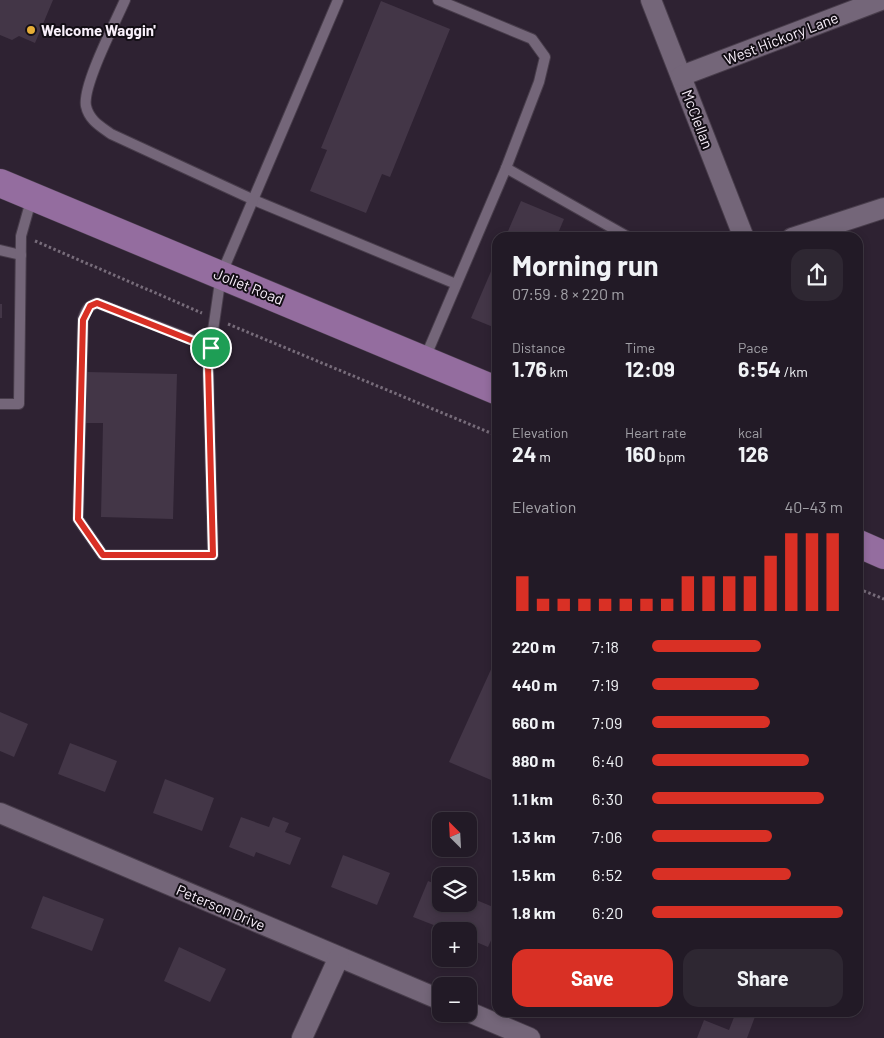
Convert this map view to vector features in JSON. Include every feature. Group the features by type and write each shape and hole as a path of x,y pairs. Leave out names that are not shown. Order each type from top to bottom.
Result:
{"main road":[{"name":"Joliet Road","path":"0,183 492,388"},
{"path":"863,546 884,555"}],"street":[{"name":"McClellan","path":"650,0 742,232"},
{"name":"West Hickory Lane","path":"681,76 881,0"},
{"path":"810,232 884,208"},
{"name":"Peterson Drive","path":"0,813 432,996"},
{"path":"302,1038 339,957"},
{"path":"477,1015 530,1038"}],"lane":[{"path":"125,0 89,84 86,105 94,122 111,134 254,200 456,284"},
{"path":"211,348 97,303 90,306 86,311 83,320 78,519 103,555 213,555 208,365 211,348 221,275 338,0"},
{"path":"424,359 506,168 539,82 545,57 532,39 438,0"},
{"path":"506,168 619,232"},
{"path":"0,404 19,404 21,236 32,196"},
{"path":"0,250 21,255"}],"path":[{"path":"21,236 492,433"},
{"path":"863,590 884,599"}],"building":[{"path":"0,0 53,0 35,43 19,36 12,40 0,35"},
{"path":"381,1 450,29 390,177 382,174 366,213 310,191 327,150 321,148"},
{"path":"521,201 564,219 559,232 508,232"},
{"path":"492,269 492,327 471,318"},
{"path":"0,304 2,304 2,318 0,318"},
{"path":"87,372 177,374 173,519 101,517 103,423 86,423"},
{"path":"492,667 492,780 449,762"},
{"path":"0,712 28,724 14,757 0,751"},
{"path":"70,743 117,761 105,792 58,774"},
{"path":"165,779 214,798 202,831 153,813"},
{"path":"241,817 269,827 273,817 289,823 285,832 301,838 290,865 256,852 254,857 229,847"},
{"path":"343,855 390,873 377,905 331,887"},
{"path":"428,881 432,883 432,912 477,912 477,900 492,907 492,938 488,947 477,942 477,922 432,922 432,924 413,917"},
{"path":"43,896 104,919 92,951 31,928"},
{"path":"179,947 226,969 210,1002 164,981"},
{"path":"734,1017 755,1017 747,1038 697,1038 704,1020 729,1030"}],"place":[{"name":"Welcome Waggin'","path":"31,30"}],"route":[{"path":"97,303 211,348 208,365 213,555 103,555 78,519 83,320 86,311 90,306 97,303"}]}
